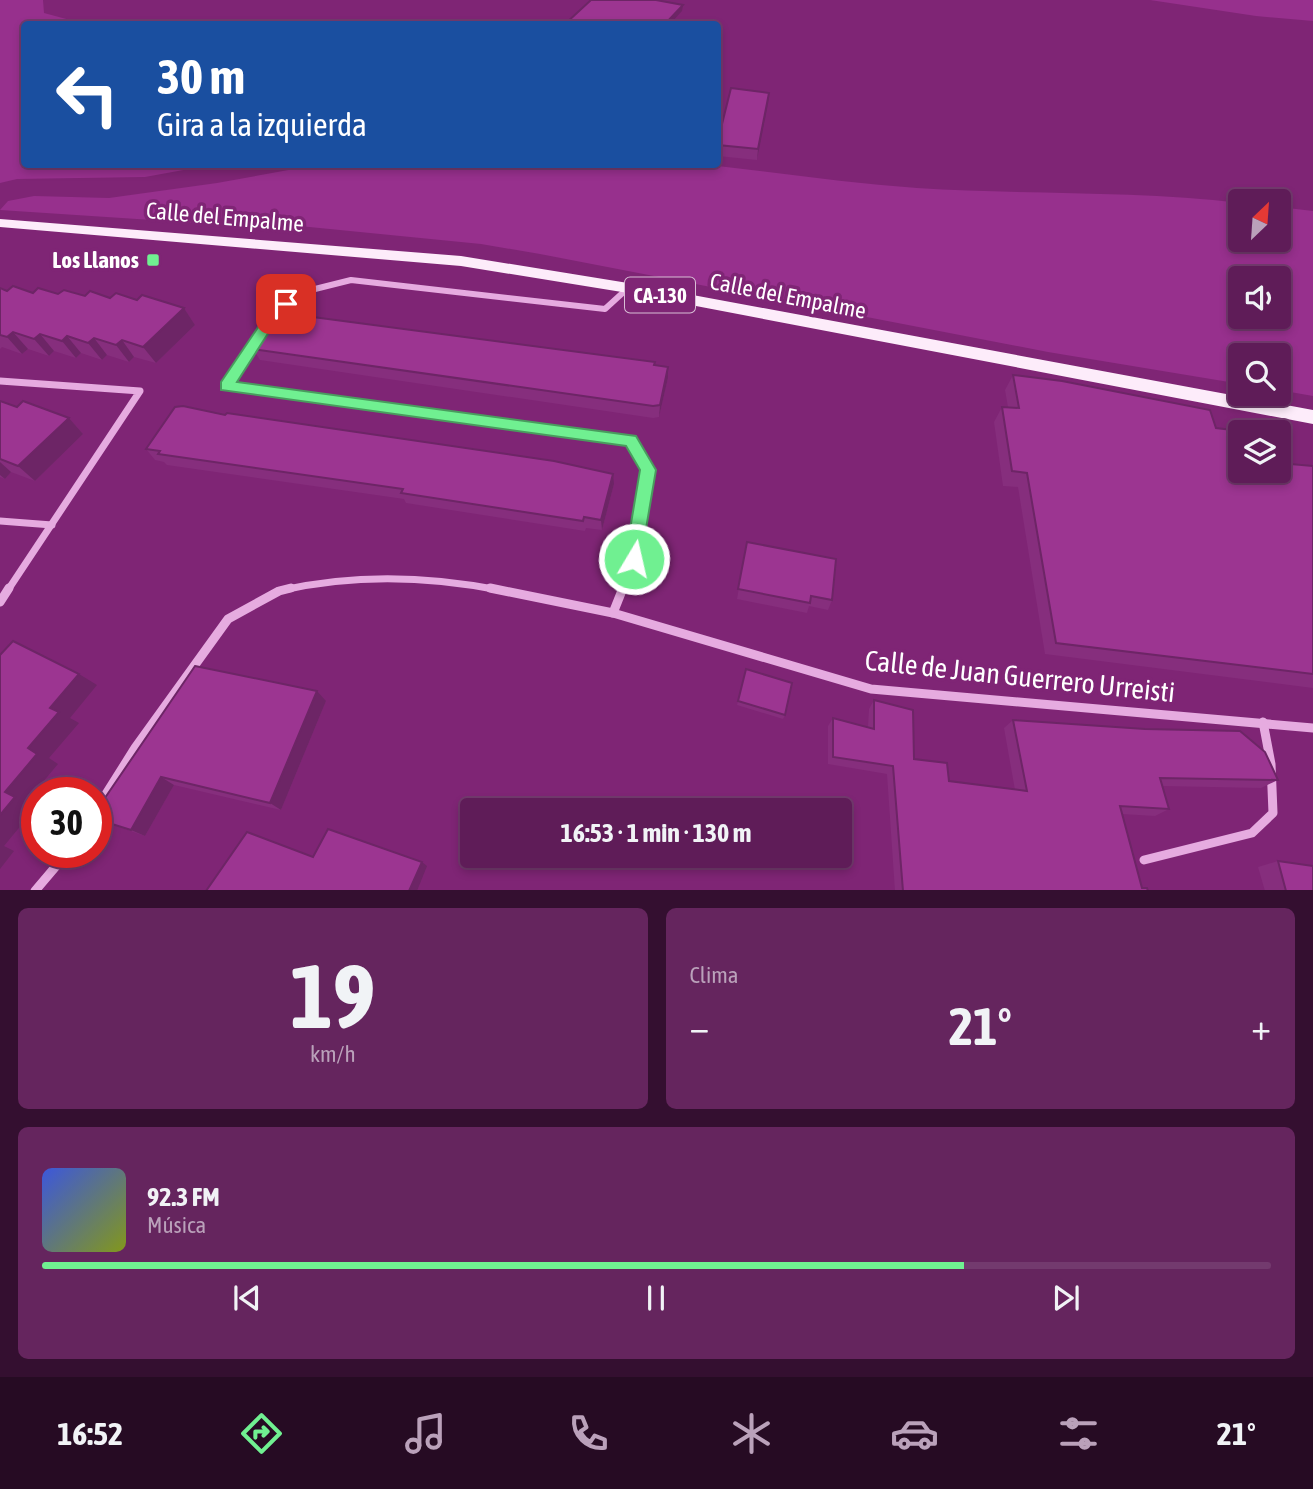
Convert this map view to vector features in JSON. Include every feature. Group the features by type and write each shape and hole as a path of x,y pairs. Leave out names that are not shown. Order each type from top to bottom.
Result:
{"main road":[{"name":"Calle del Empalme","path":"0,223 461,261 628,288 1313,417"}],"street":[{"path":"613,613 634,559 648,470 631,440 227,386 274,315 290,300 299,293 351,280 605,309 628,288"},
{"path":"0,382 140,391 0,602"},
{"path":"0,521 52,526"},
{"name":"Calle de Juan Guerrero Urreisti","path":"112,785 135,748 228,619 279,591 324,581 368,577 489,588 613,613 871,689 1313,728"},
{"path":"1144,860 1252,833 1273,813 1271,764 1263,722"},
{"path":"36,890 54,868"}],"shaded area":[{"path":"0,0 43,0 44,13 74,21 21,21 21,168 194,168 145,177 17,179 0,183"},
{"path":"1150,0 1313,0 1313,21 1256,16"},
{"path":"721,166 917,188 1120,194 1228,202 1228,252 1292,252 1292,209 1313,211 1313,396 1291,392 1291,343 1228,343 1228,382 1048,352 481,244 220,218 213,224 0,210 8,201 34,196 109,198 300,168"}],"building":[{"path":"591,0 656,0 683,5 668,21 568,21"},
{"path":"731,88 769,93 758,149 721,145 721,128"},
{"path":"13,286 33,293 38,288 58,294 64,290 85,296 90,291 110,298 116,293 137,300 142,295 184,308 143,347 122,340 116,345 94,338 88,343 67,336 62,341 40,334 34,339 13,332 7,337 0,335 0,288 7,291"},
{"path":"276,314 655,362 654,365 668,367 660,405 653,406 253,349"},
{"path":"1013,375 1062,381 1210,410 1216,428 1228,429 1228,483 1291,483 1291,464 1313,466 1313,674 1056,643 1027,473 1012,471 1002,407 1019,408"},
{"path":"0,401 17,407 23,401 69,418 18,466 0,459"},
{"path":"183,406 225,415 227,413 554,461 613,474 601,520 584,517 583,521 401,493 403,489 158,454 160,451 146,449 175,407"},
{"path":"747,542 836,559 832,600 811,596 810,603 738,589"},
{"path":"13,641 79,674 50,708 59,712 28,748 37,754 5,792 15,797 0,815 0,655"},
{"path":"195,666 317,691 270,803 161,777 131,830 112,824 112,788"},
{"path":"746,669 792,683 785,715 738,701"},
{"path":"874,700 913,710 914,759 947,763 949,781 1027,791 1013,720 1145,729 1240,731 1265,752 1278,780 1160,778 1169,809 1120,806 1142,888 1148,890 903,890 893,766 833,757 833,718 874,729"},
{"path":"328,829 422,862 409,890 207,890 247,832 313,857"},
{"path":"1278,861 1313,866 1313,890 1286,890"}],"place":[{"name":"Los Llanos","path":"153,260"}],"route":[{"path":"286,304 274,315 227,386 631,440 648,470 634,559"}]}
